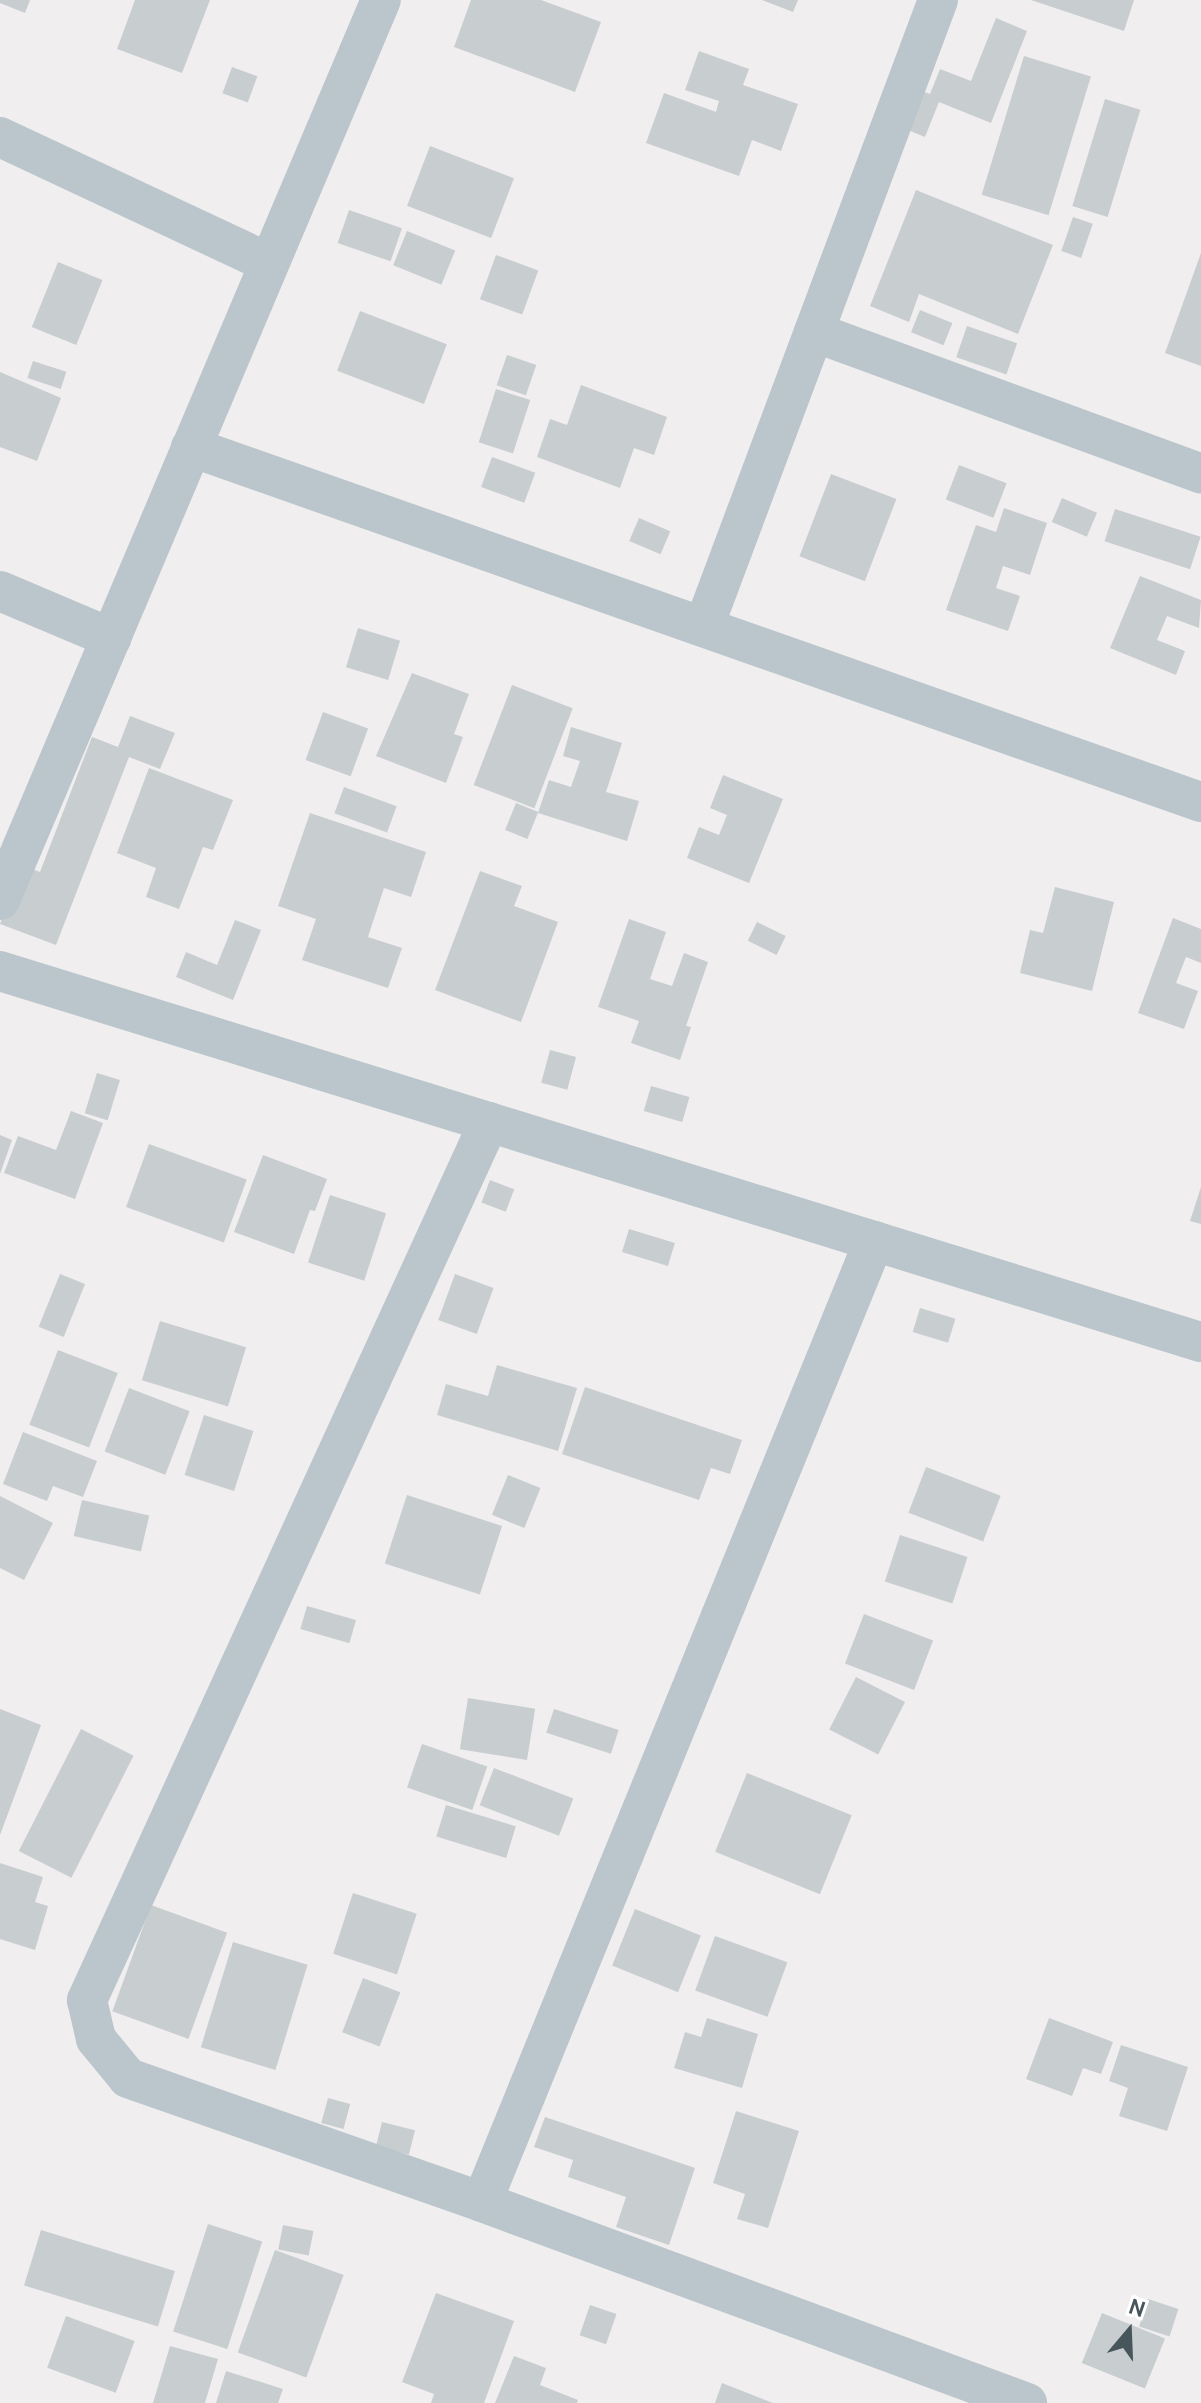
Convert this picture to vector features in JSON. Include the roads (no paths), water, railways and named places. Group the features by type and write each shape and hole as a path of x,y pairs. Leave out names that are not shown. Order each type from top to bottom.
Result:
{"street":[{"path":"0,900 381,0"},
{"path":"704,626 938,0"},
{"path":"0,137 269,263"},
{"path":"814,332 1201,474"},
{"path":"191,447 1201,802"},
{"path":"0,591 111,638"},
{"path":"0,971 1201,1342"},
{"path":"489,1122 87,2000 96,2039 128,2078 482,2202 1027,2403"},
{"path":"482,2202 874,1241"}]}
